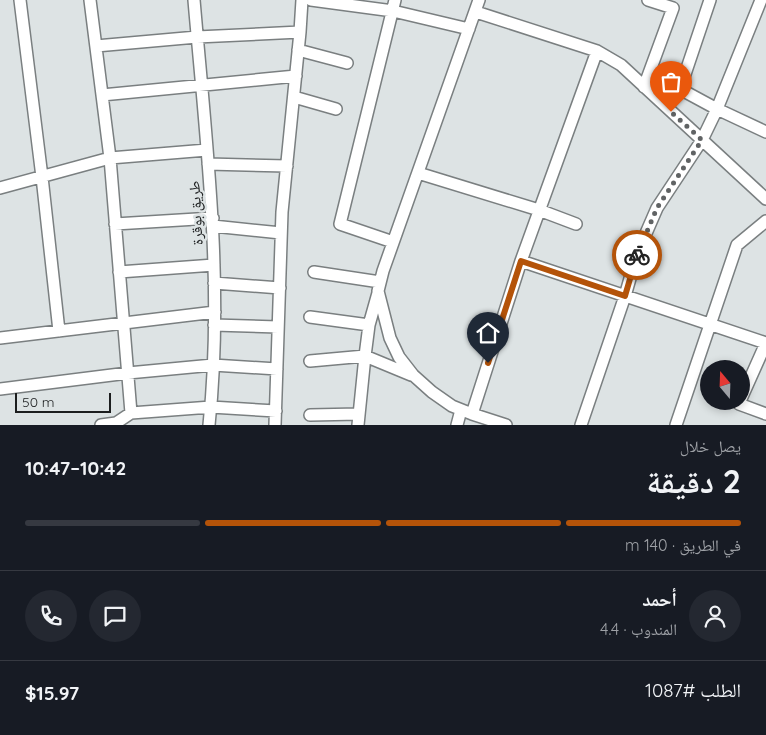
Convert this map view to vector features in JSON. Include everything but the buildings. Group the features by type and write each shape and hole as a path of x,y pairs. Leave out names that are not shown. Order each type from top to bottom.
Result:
{"street":[{"path":"20,0 59,331"},
{"path":"90,0 110,158 131,413"},
{"name":"طريق بوقرة","path":"194,0 213,222 215,312 209,425"},
{"path":"275,425 282,212 302,0"},
{"path":"311,0 394,5 470,29"},
{"path":"310,415 359,420 369,325 383,271 479,0"},
{"path":"644,87 673,8 648,0"},
{"path":"710,0 680,89 766,132"},
{"path":"581,425 625,296 637,254 657,208 702,140 717,109 762,0"},
{"path":"393,242 340,224 394,5"},
{"path":"476,12 597,50 621,66 766,199"},
{"path":"96,46 197,37 300,32"},
{"path":"298,50 347,64"},
{"path":"457,425 467,412 597,50"},
{"path":"102,95 296,76"},
{"path":"294,97 336,108"},
{"path":"0,188 110,158 207,150"},
{"path":"208,164 287,166"},
{"path":"418,173 539,210 576,224"},
{"path":"676,425 737,245 766,221"},
{"path":"116,224 213,222 282,233"},
{"path":"521,261 766,343 750,379"},
{"path":"120,272 214,265"},
{"path":"314,272 379,287"},
{"path":"214,283 280,288"},
{"path":"379,287 390,338 399,357 413,375 452,406 506,425"},
{"path":"0,338 215,312"},
{"path":"310,317 369,325"},
{"path":"214,325 278,327"},
{"path":"310,361 365,356 413,375"},
{"path":"0,389 128,373 213,365 277,369"},
{"path":"101,425 116,423 131,413 211,407 276,411"},
{"path":"750,408 766,414"}],"way so far":[{"path":"637,255 657,208 702,140 671,112"}],"route":[{"path":"488,363 521,261 625,296 637,255"}]}
